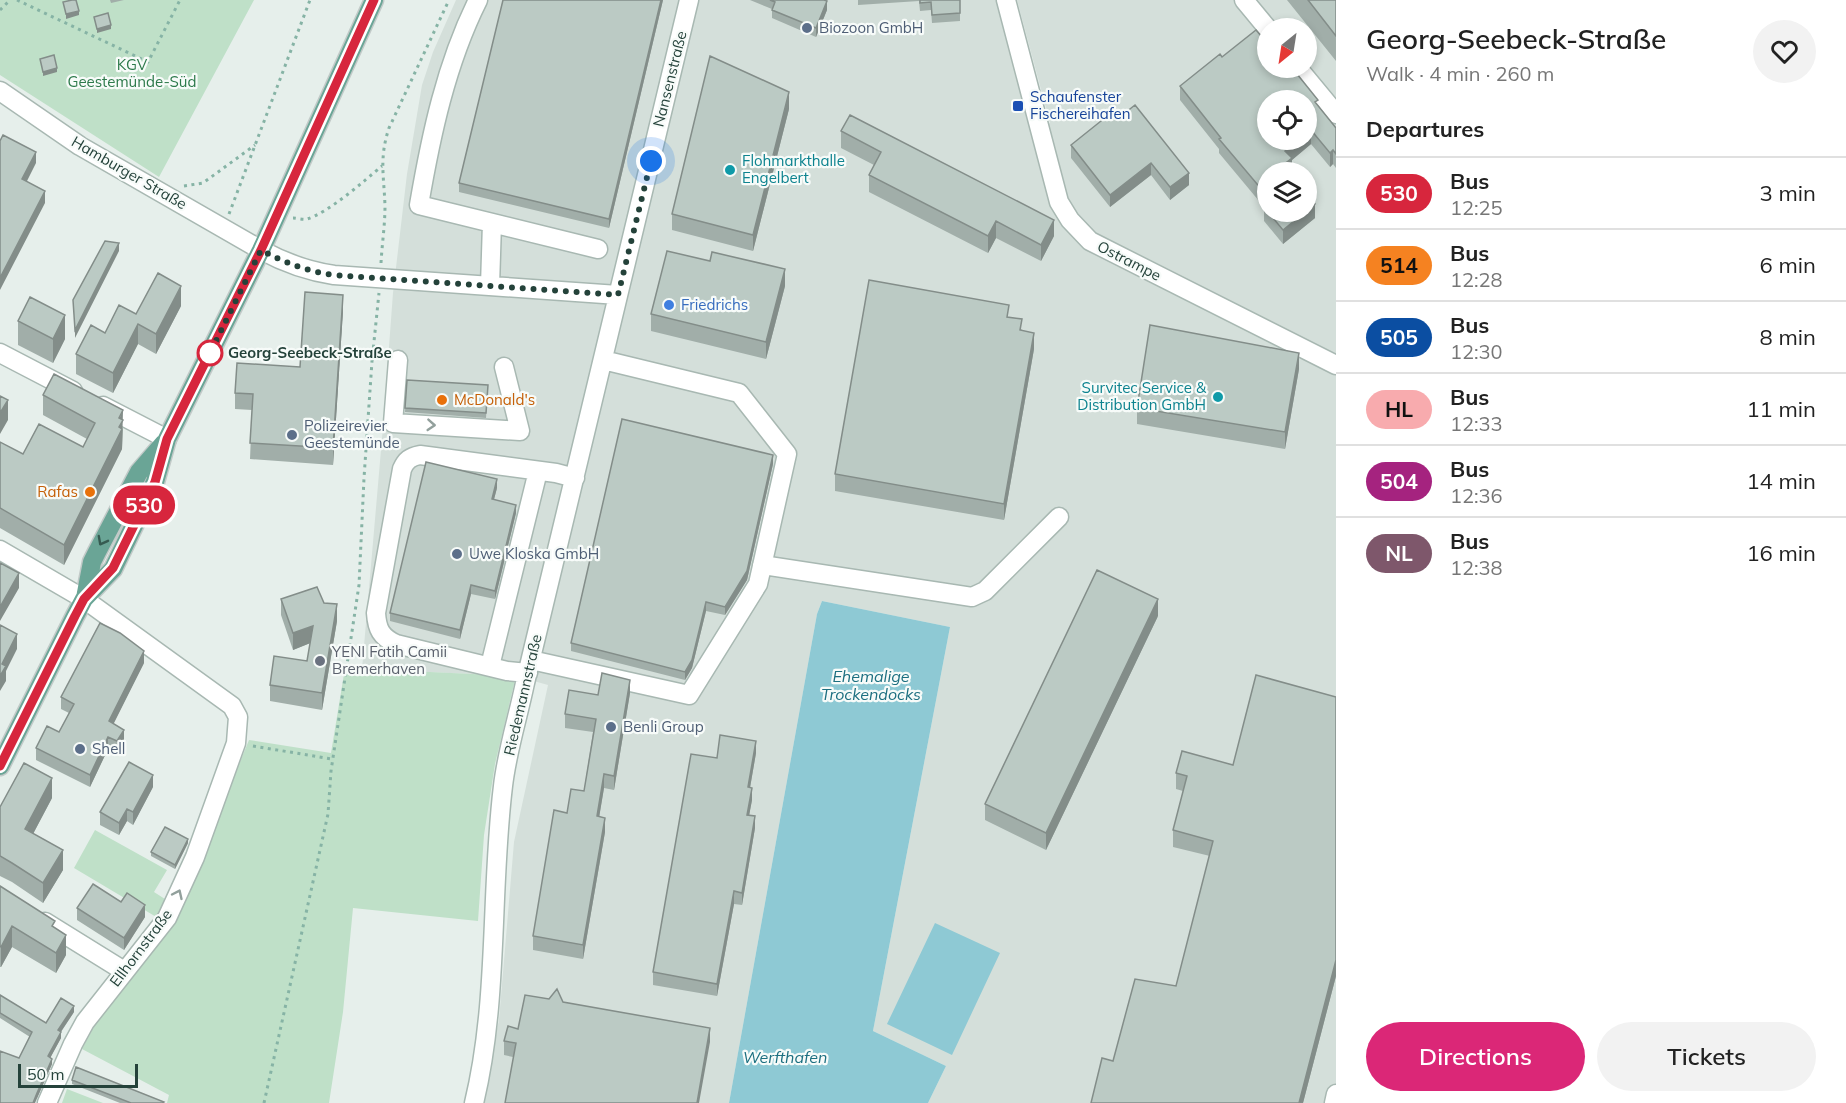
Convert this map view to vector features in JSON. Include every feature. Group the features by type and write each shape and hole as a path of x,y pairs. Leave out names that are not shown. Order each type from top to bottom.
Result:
{"main road":[{"path":"0,766 6,738 84,599 92,562 97,552 139,472 167,439 261,250 374,0"}],"street":[{"path":"478,0 464,29 447,81 428,151 419,205 598,249"},
{"name":"Nansenstraße","path":"618,295 689,0"},
{"name":"Ostrampe","path":"1006,0 1059,202 1070,220 1090,241 1336,365"},
{"path":"1244,0 1259,18"},
{"path":"1306,78 1336,114"},
{"name":"Hamburger Straße","path":"0,91 80,146 261,250"},
{"path":"490,286 492,223"},
{"path":"261,250 285,263 318,273 618,295"},
{"name":"Riedemannstraße","path":"474,1103 481,1073 487,1025 503,784 618,295"},
{"path":"0,353 167,439"},
{"path":"398,360 393,423 520,431 504,367"},
{"path":"574,478 420,455 411,457 402,469 376,613 380,633 386,640 396,644 490,666 529,666 689,695 758,584 787,454 739,393 603,360"},
{"path":"490,666 538,471"},
{"path":"762,565 972,597 986,591 1059,517"},
{"path":"0,550 84,599"},
{"name":"Ellhornstraße","path":"47,1103 85,1022 167,918 195,857 236,743 238,717 232,706 84,599"},
{"path":"34,915 124,971"},
{"path":"1334,1103 1336,1094"}],"path":[{"path":"0,10 10,0"},
{"path":"17,0 148,62 180,0"},
{"path":"224,229 310,0"},
{"path":"264,1103 325,833 333,759 360,585 364,478 385,208 383,146 389,128 449,0"},
{"path":"153,188 203,183 257,144"},
{"path":"277,215 306,220 359,186 382,166"},
{"path":"236,743 333,759"}],"shaded area":[{"path":"456,0 997,0 1032,131 1050,123 1017,0 1336,0 1336,1103 928,1103 946,1066 873,1031 950,627 822,601 817,614 729,1103 481,1103 499,1020 514,842 548,685 516,676 362,669 393,293 407,174 422,85 433,52"}],"green space":[{"name":"KGV Geestemünde-Süd","path":"0,0 254,0 159,177 0,75"},
{"path":"345,668 516,676 495,764 484,835 478,921 353,908 343,1012 329,1103 167,1103 169,1095 82,1049 199,861 249,740 331,753"},
{"path":"95,830 167,870 154,892 168,901 158,918 74,868"},
{"path":"67,1089 103,1103 62,1103"}],"water":[{"name":"Ehemalige Trockendocks","path":"822,601 950,627 873,1031 946,1066 928,1103 729,1103 817,614"},
{"path":"935,923 1000,953 952,1055 887,1024"}],"building":[{"path":"76,0 79,11 66,14 63,2"},
{"path":"503,0 661,0 609,219 459,183"},
{"name":"Biozoon GmbH","path":"770,0 827,1 816,28 772,10 775,2"},
{"path":"920,0 960,0 960,13 932,15 931,2 920,3"},
{"path":"1308,0 1336,0 1336,36"},
{"path":"108,13 111,25 97,29 94,17"},
{"path":"1256,30 1257,78 1300,78 1310,90 1257,90 1257,150 1286,150 1292,158 1287,162 1257,162 1257,184 1219,139 1221,138 1180,86 1220,54 1222,57"},
{"path":"54,55 57,68 43,72 40,59"},
{"name":"Flohmarkthalle Engelbert","path":"710,56 789,92 753,235 672,214"},
{"path":"1317,104 1336,128 1336,154 1333,150 1330,153 1317,137"},
{"path":"1135,105 1189,173 1170,187 1151,163 1110,195 1071,145 1111,113 1116,120"},
{"path":"850,115 1054,220 1041,245 996,221 988,236 869,175 881,152 841,131"},
{"path":"3,135 36,152 22,179 45,191 0,278 0,141"},
{"path":"1276,222 1293,222 1283,230"},
{"path":"105,241 119,243 75,330 73,300"},
{"path":"667,251 710,261 712,252 785,269 766,342 651,314"},
{"path":"158,273 181,286 156,334 138,324 113,373 76,354 91,325 105,333 119,305 136,314"},
{"path":"869,280 1009,305 1007,317 1022,319 1020,330 1034,333 1004,504 835,474"},
{"path":"305,292 343,295 333,448 250,443 253,394 235,393 237,363 300,367"},
{"path":"30,297 65,315 53,339 18,321"},
{"name":"Survitec Service & Distribution GmbH","path":"1150,325 1299,353 1285,432 1137,408"},
{"path":"54,374 123,410 119,418 123,420 119,427 122,429 64,545 0,508 0,442 23,454 39,424 83,447 95,423 43,395"},
{"path":"407,380 488,385 486,413 405,408"},
{"path":"0,396 8,400 0,413"},
{"path":"622,419 773,455 747,571 725,607 706,602 692,660 685,672 571,643"},
{"name":"Uwe Kloska GmbH","path":"426,462 497,479 492,499 516,505 495,591 471,585 460,630 390,613"},
{"path":"0,563 19,573 0,607"},
{"path":"1097,570 1158,599 1046,833 985,804"},
{"name":"YENI Fatih Camii Bremerhaven","path":"317,587 324,603 337,604 322,693 270,685 274,656 307,661 313,626 293,633 281,599"},
{"path":"100,623 120,633 144,651 109,721 124,730 117,741 108,737 90,775 36,748 47,726 59,732 74,704 61,697"},
{"path":"0,625 17,634 2,664 6,666 0,676"},
{"path":"602,673 630,680 614,776 604,774 597,816 605,818 583,945 533,936 554,810 567,813 571,789 584,791 596,719 565,714 569,690 598,695"},
{"path":"1256,675 1336,697 1336,960 1299,1103 1091,1103 1102,1058 1113,1061 1135,979 1176,986 1213,841 1173,830 1187,776 1176,773 1182,751 1233,765"},
{"path":"720,735 756,741 748,787 752,788 747,815 755,816 742,893 734,891 717,984 653,972 691,754 717,758"},
{"path":"129,762 153,775 133,812 127,809 119,823 100,812"},
{"path":"24,763 52,778 25,829 63,850 43,883 0,856 0,807"},
{"path":"165,827 188,839 175,865 151,852"},
{"path":"93,884 121,902 127,893 145,905 124,938 77,908"},
{"path":"0,886 55,921 52,926 66,935 56,953 12,926 0,946"},
{"path":"557,989 563,1002 710,1028 697,1103 505,1103 516,1043 504,1041 508,1026 518,1029 525,995 549,999"},
{"path":"0,995 46,1023 61,998 74,1006 58,1030 61,1032 48,1056 52,1059 33,1103 0,1103 0,1051 19,1058 32,1032 0,1013"},
{"path":"76,1067 164,1102 131,1103 72,1080"}],"bus line":[{"name":"530","path":"0,766 84,599 113,568 130,534 155,482 167,439 261,250 374,0"}],"place":[{"name":"Biozoon GmbH","path":"807,28"},
{"name":"Schaufenster Fischereihafen","path":"1018,106"},
{"name":"Flohmarkthalle Engelbert","path":"730,170"},
{"name":"Friedrichs","path":"669,305"},
{"name":"Georg-Seebeck-Straße","path":"210,353"},
{"name":"Survitec Service & Distribution GmbH","path":"1218,397"},
{"name":"McDonald's","path":"442,400"},
{"name":"Polizeirevier Geestemünde","path":"292,435"},
{"name":"Rafas","path":"90,492"},
{"name":"Uwe Kloska GmbH","path":"457,554"},
{"name":"YENI Fatih Camii Bremerhaven","path":"320,661"},
{"name":"Benli Group","path":"611,727"},
{"name":"Shell","path":"80,749"}],"route":[{"path":"210,353 206,361 261,250 285,263 318,273 618,295 651,161"}],"water label":[{"name":"Werfthafen","path":"785,1057"}]}
